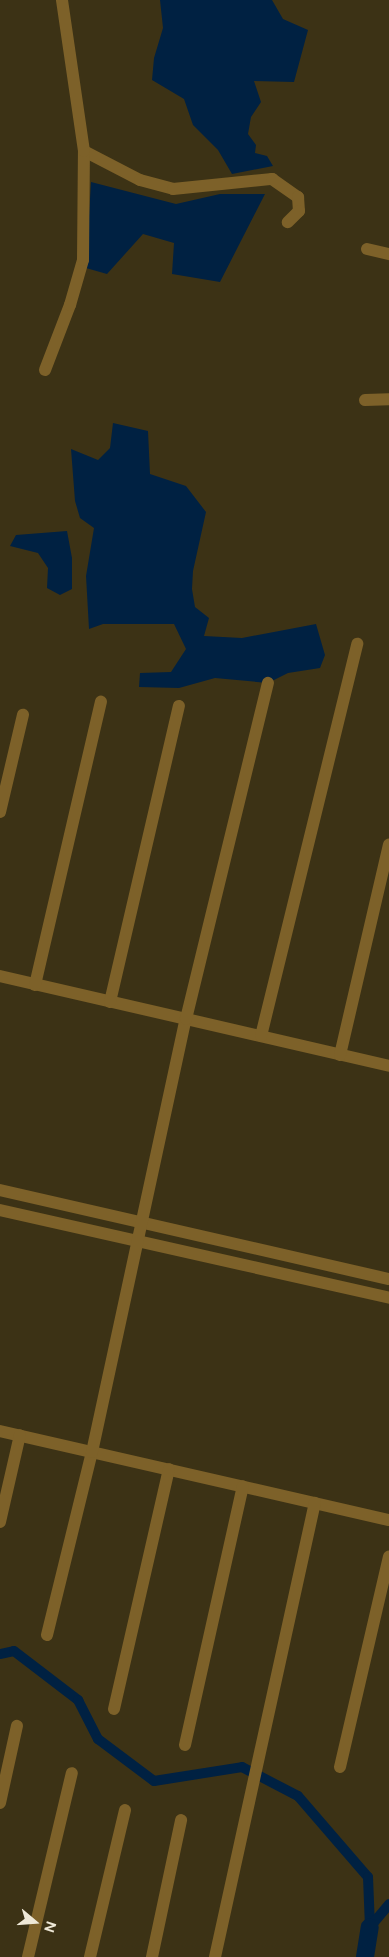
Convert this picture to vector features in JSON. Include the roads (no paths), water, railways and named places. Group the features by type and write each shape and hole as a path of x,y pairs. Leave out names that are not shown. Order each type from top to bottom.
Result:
{"street":[{"path":"45,370 70,306 83,260 84,151 62,0"},
{"path":"84,151 140,180 173,188 272,179 298,197 299,211 288,222"},
{"path":"367,249 389,254"},
{"path":"365,400 389,399"},
{"path":"261,1036 357,644"},
{"path":"48,1635 92,1452 140,1222 186,1019 268,683"},
{"path":"35,984 101,702"},
{"path":"110,1002 179,706"},
{"path":"0,812 23,715"},
{"path":"340,1055 389,845"},
{"path":"0,976 389,1066"},
{"path":"0,1190 389,1279"},
{"path":"0,1210 389,1298"},
{"path":"0,1431 389,1520"},
{"path":"0,1522 20,1435"},
{"path":"114,1709 169,1469"},
{"path":"185,1745 243,1486"},
{"path":"215,1957 315,1503"},
{"path":"340,1767 389,1557"},
{"path":"0,1803 17,1726"},
{"path":"28,1957 72,1773"},
{"path":"90,1957 125,1810"},
{"path":"152,1957 181,1820"}],"water":[{"path":"160,0 272,0 283,19 308,30 294,82 254,81 261,102 251,117 248,134 256,145 255,153 267,156 273,166 232,174 218,150 193,125 184,99 152,80 154,58 163,28"},
{"path":"91,182 176,204 220,194 265,194 220,282 172,274 174,243 143,234 107,274 86,268"},
{"path":"113,423 148,431 150,474 186,486 206,512 193,571 192,589 195,607 209,618 204,636 242,638 316,624 325,655 320,668 288,673 268,683 215,678 179,688 139,687 140,673 171,672 186,649 174,624 103,624 89,629 86,576 94,528 80,518 75,501 71,449 98,460 110,448"},
{"path":"67,531 72,558 72,589 60,595 47,588 48,568 38,553 10,546 16,535"}],"waterway":[{"path":"0,1654 14,1651 78,1700 98,1739 154,1781 242,1767 298,1796 368,1877 370,1927 389,1904"},
{"path":"365,1957 370,1927"}]}
